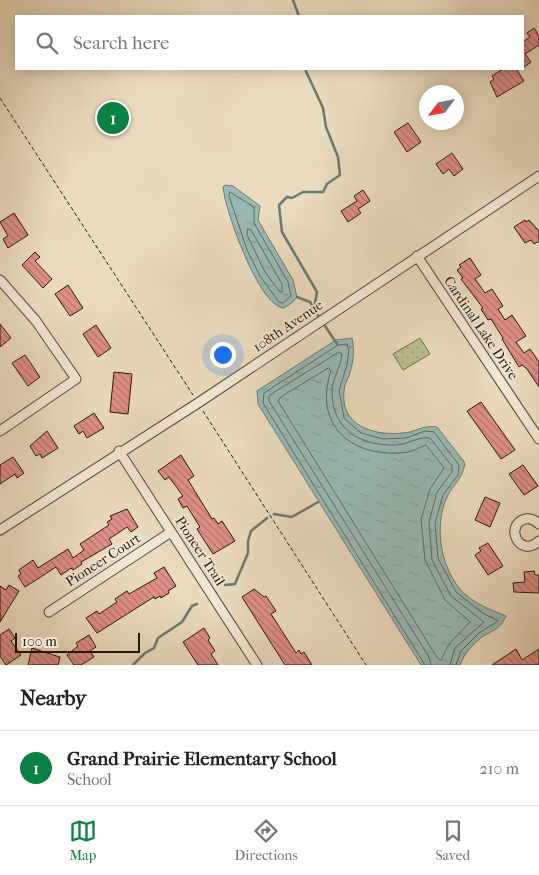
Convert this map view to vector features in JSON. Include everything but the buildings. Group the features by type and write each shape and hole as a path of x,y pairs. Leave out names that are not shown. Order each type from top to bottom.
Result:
{"street":[{"name":"108th Avenue","path":"1,527 198,403 418,256 538,180"},
{"name":"Cardinal Lake Drive","path":"418,256 539,440"},
{"path":"0,280 36,321 76,379 0,431"},
{"name":"Pioneer Trail","path":"119,451 257,665"},
{"path":"539,524 532,519 522,520 516,526 514,534 518,542 526,546 534,545 539,541"},
{"name":"Pioneer Court","path":"49,612 171,532"}],"path":[{"path":"0,98 366,665"}],"green space":[{"path":"420,338 430,354 403,370 393,354"}],"water":[{"path":"225,185 233,186 260,206 258,220 293,280 297,297 284,308 274,303 264,292 254,275 230,215 223,187"},
{"path":"352,338 352,362 345,385 344,403 347,413 353,420 361,426 381,433 408,432 427,427 437,427 465,463 462,474 447,497 443,508 440,532 444,557 453,579 464,594 481,605 506,616 498,627 472,646 460,665 421,665 258,404 257,391 336,340"}],"waterway":[{"path":"293,0 299,15"},
{"path":"305,70 323,108 326,127 338,157 340,175 327,184 323,192 303,192 292,198 287,197 279,205 282,232 317,292 314,309"},
{"path":"297,297 310,302 320,319"},
{"path":"323,323 337,344"},
{"path":"274,514 292,517 318,502"},
{"path":"225,585 235,584 248,553 248,541 251,531 267,518"},
{"path":"133,665 145,653 154,648 158,638 182,622 192,606 197,604"}],"place":[{"name":"Grand Prairie Elementary School","path":"113,118"}]}
